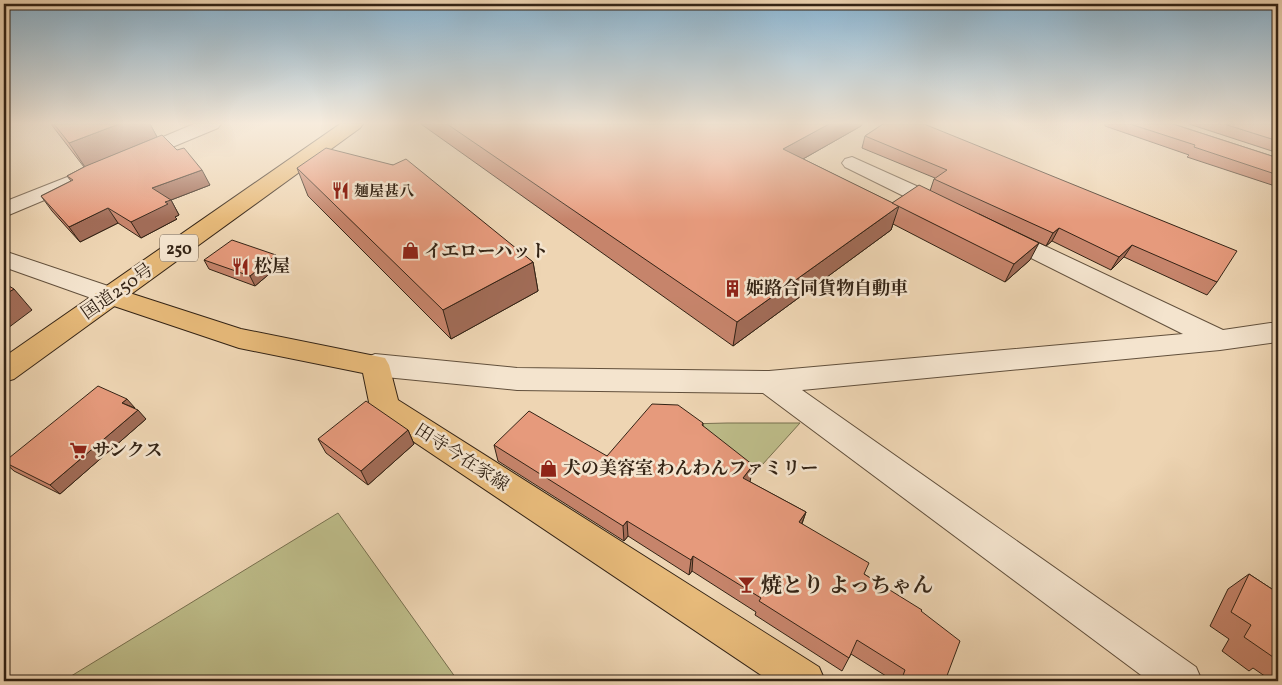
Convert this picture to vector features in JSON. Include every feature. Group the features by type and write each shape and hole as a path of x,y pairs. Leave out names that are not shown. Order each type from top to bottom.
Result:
{"main road":[{"name":"国道250号","path":"4,371 308,156"},
{"path":"111,296 239,338 375,365"},
{"name":"田寺今在家線","path":"375,365 385,407 805,681"}],"street":[{"path":"4,210 134,156"},
{"path":"852,163 1220,340"},
{"path":"4,259 111,296"},
{"path":"375,365 517,379 769,382 1220,340 1278,332"},
{"path":"769,382 1182,681"}],"shaded area":[{"path":"800,423 753,475 686,424"},
{"path":"338,513 458,681 63,681"}],"building":[{"path":"111,156 191,156 202,170 152,188 171,200 165,202 168,204 131,222 108,208 69,227 41,196 73,180 67,176"},
{"path":"314,156 357,156 393,165 406,159 533,262 443,310 297,168"},
{"name":"姫路合同貨物自動車","path":"494,156 797,156 899,206 737,322"},
{"path":"913,156 1003,156 1237,251 1217,282 1132,245 1119,257 1059,228 1053,233 934,179 947,170"},
{"path":"1221,156 1272,156 1278,158 1278,175"},
{"path":"919,185 1039,243 1014,264 892,203"},
{"path":"232,240 276,255 250,276 204,260"},
{"path":"4,283 14,289 4,295"},
{"path":"98,386 127,399 122,403 138,410 50,485 4,462"},
{"path":"366,401 408,430 361,471 318,439"},
{"path":"652,404 678,405 703,423 702,425 753,465 743,478 806,512 799,522 869,563 864,574 922,610 960,641 945,681 901,681 905,670 857,640 849,658 759,601 761,598 693,556 691,560 627,521 623,526 494,445 529,411 607,456"},
{"path":"1249,574 1278,593 1278,656 1274,653 1273,657 1244,637 1251,625 1231,612"}],"place":[{"name":"麺屋甚八","path":"340,191"},
{"name":"イエローハット","path":"410,251"},
{"name":"松屋","path":"240,266"},
{"name":"姫路合同貨物自動車","path":"732,288"},
{"name":"サンクス","path":"78,450"},
{"name":"犬の美容室 わんわんファミリー","path":"549,468"},
{"name":"焼とり よっちゃん","path":"747,585"}]}
